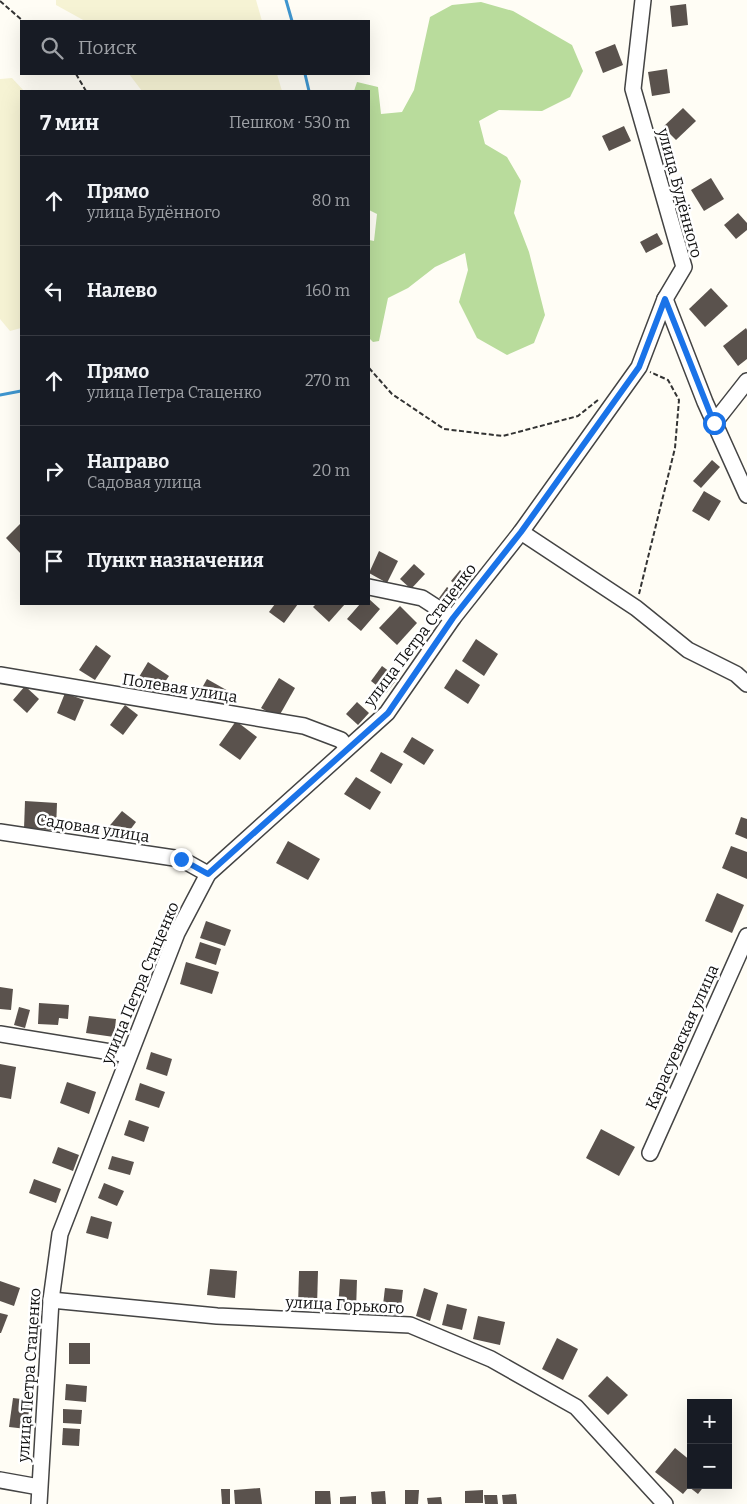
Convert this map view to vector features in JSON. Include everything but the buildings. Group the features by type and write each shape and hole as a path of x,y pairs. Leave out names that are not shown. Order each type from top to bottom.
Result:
{"street":[{"name":"улица Будённого","path":"521,532 639,367 665,299 684,267 633,89 644,0"},
{"path":"665,299 714,423 747,495"},
{"path":"714,423 747,382"},
{"path":"521,532 636,608 688,650 736,674 747,684"},
{"name":"улица Петра Стаценко","path":"39,1504 51,1300 60,1234 177,933 208,874 388,713 453,618 521,532"},
{"path":"370,587 422,598 453,618"},
{"name":"Полевая улица","path":"0,675 304,726 341,740 347,748"},
{"name":"Садовая улица","path":"0,832 181,859 208,874"},
{"name":"Карасуевская улица","path":"650,1153 747,936"},
{"path":"0,1034 129,1054"},
{"name":"улица Горького","path":"51,1300 217,1316 410,1325 492,1359 576,1407 665,1504"},
{"path":"0,1480 39,1487"}],"path":[{"path":"0,1 22,20"},
{"path":"77,75 85,90"}],"shaded area":[{"path":"56,0 256,0 262,20 83,20 56,5"},
{"path":"130,75 277,75 282,90 141,90"},
{"path":"12,78 23,90 20,90 20,328 10,331 0,319 0,79"}],"green space":[{"path":"481,2 513,11 572,45 583,71 570,97 542,111 499,110 479,121 485,144 507,157 521,181 514,213 529,252 545,315 534,343 507,355 477,338 459,302 468,270 465,253 435,267 408,288 388,298 379,341 373,342 370,339 370,240 374,241 377,214 370,210 370,90 354,90 357,82 378,87 381,114 402,112 414,90 430,17 452,5"}],"waterway":[{"path":"286,0 292,20"},
{"path":"305,75 309,90"},
{"path":"0,395 20,391"}],"route":[{"path":"181,859 208,874 388,713 453,618 521,532 639,367 665,299 714,423"}]}
